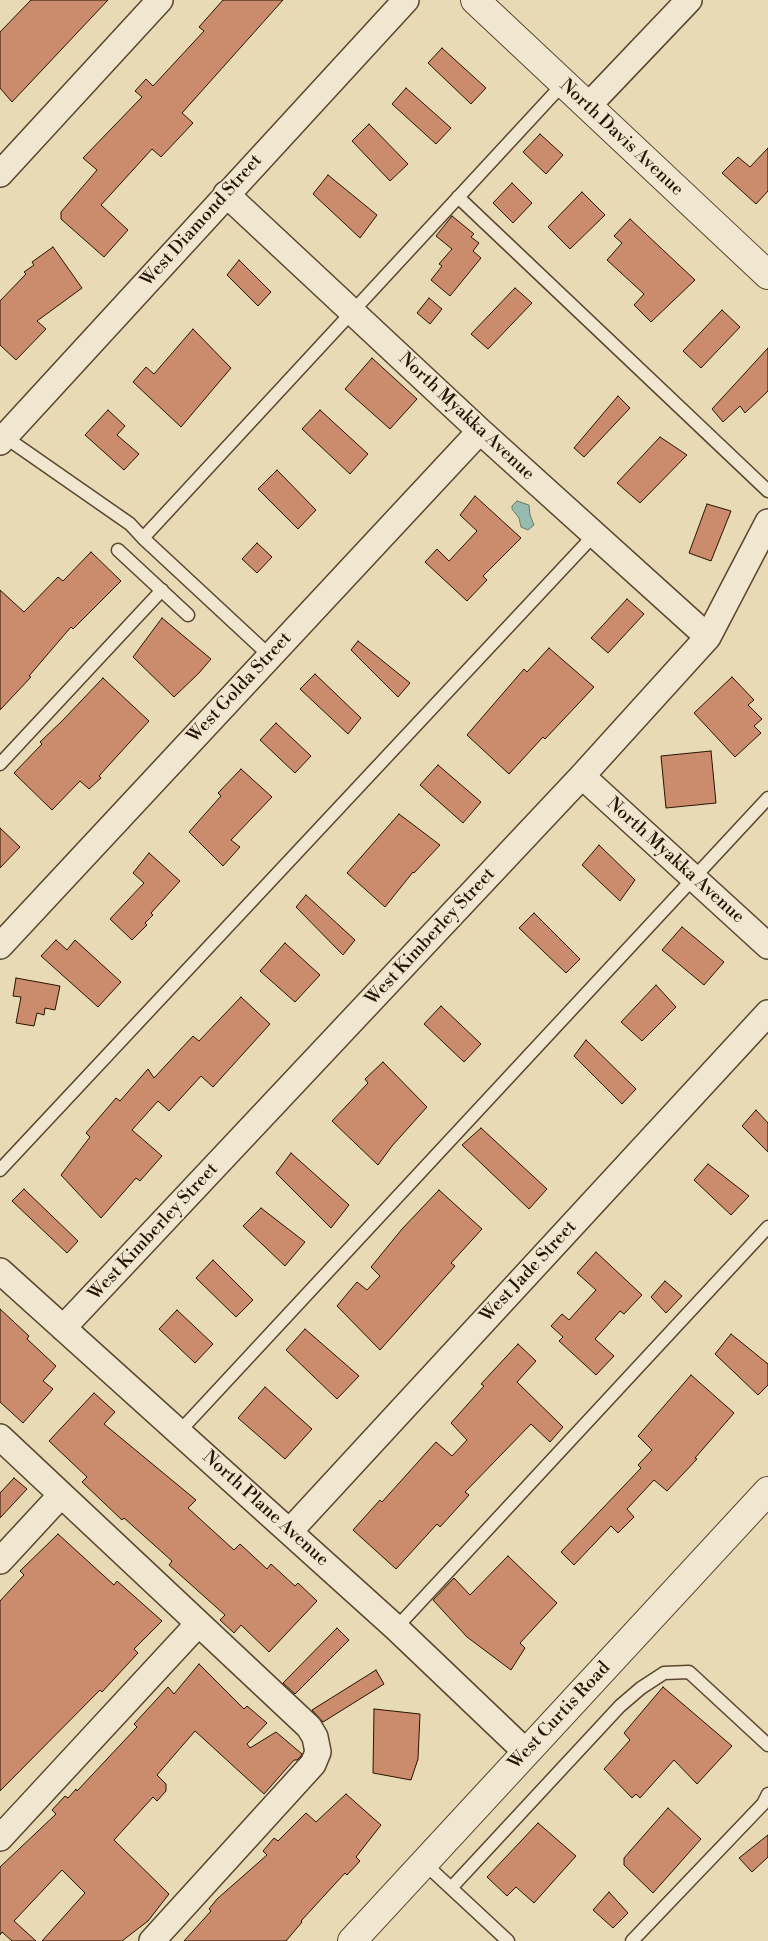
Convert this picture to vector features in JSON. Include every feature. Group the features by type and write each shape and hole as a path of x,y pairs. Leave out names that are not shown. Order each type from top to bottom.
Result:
{"street":[{"path":"0,174 160,0"},
{"name":"West Diamond Street","path":"2,437 406,0"},
{"name":"North Davis Avenue","path":"475,0 768,275"},
{"path":"588,106 689,0"},
{"name":"North Myakka Avenue","path":"226,194 480,431 708,637"},
{"name":"West Golda Street","path":"0,946 480,431"},
{"name":"West Kimberley Street","path":"63,1328 582,776 708,637 768,522"},
{"name":"North Myakka Avenue","path":"582,776 768,946"},
{"name":"West Jade Street","path":"290,1531 768,1013"},
{"name":"North Plane Avenue","path":"0,1271 290,1531 396,1628 526,1752"},
{"path":"0,1437 309,1727 315,1737 318,1752 313,1764 152,1941"},
{"path":"0,1561 61,1495"},
{"name":"West Curtis Road","path":"353,1941 526,1752 764,1502"},
{"path":"0,1838 198,1624"}],"lane":[{"path":"143,538 563,84"},
{"path":"458,198 768,490"},
{"path":"2,437 130,524 270,656"},
{"path":"0,1170 595,534"},
{"path":"118,550 188,615"},
{"path":"3,756 162,590"},
{"path":"179,1432 768,798"},
{"path":"396,1628 768,1227"},
{"path":"451,1888 620,1706 641,1688 664,1673 690,1672 768,1745"},
{"path":"632,1941 762,1804 768,1794"},
{"path":"424,1863 508,1941"}],"water":[{"path":"517,501 529,505 534,525 528,530 521,527 519,518 512,509 512,506"}],"building":[{"path":"31,0 108,0 12,102 0,88 0,32"},
{"path":"223,0 283,0 182,113 193,123 161,157 152,149 101,205 128,230 104,257 61,219 61,212 97,170 83,158 142,97 135,91 146,79 153,86 204,31 199,27"},
{"path":"442,48 486,88 471,104 428,63"},
{"path":"406,88 451,128 436,144 392,104"},
{"path":"369,124 408,164 390,181 352,141"},
{"path":"540,134 563,155 546,174 523,152"},
{"path":"768,148 768,191 756,204 722,173 738,157 750,167"},
{"path":"328,175 377,215 360,238 313,194"},
{"path":"512,183 532,203 513,223 493,203"},
{"path":"582,192 605,215 570,249 548,227"},
{"path":"452,216 474,234 471,237 479,243 473,251 481,258 450,296 431,280 442,266 439,264 452,249 436,236"},
{"path":"630,219 695,280 651,322 634,305 644,294 607,260 622,243 614,236"},
{"path":"53,247 82,288 37,321 46,329 16,360 0,345 0,301 26,274 24,272 34,265 32,262"},
{"path":"239,260 271,292 258,306 227,275"},
{"path":"515,288 532,303 488,349 471,334"},
{"path":"429,298 442,309 430,324 417,313"},
{"path":"722,310 740,327 701,368 683,351"},
{"path":"193,329 231,368 181,427 133,382 146,367 154,374"},
{"path":"768,348 768,391 745,413 740,406 723,422 712,409"},
{"path":"372,358 417,399 390,429 345,389"},
{"path":"618,396 630,408 584,457 574,448"},
{"path":"108,410 125,426 117,435 139,454 124,470 85,435"},
{"path":"320,410 368,454 350,474 302,429"},
{"path":"660,437 687,455 640,503 617,483"},
{"path":"277,470 316,510 298,529 258,489"},
{"path":"475,496 521,538 483,576 487,580 467,601 425,562 437,549 449,561 477,531 460,515"},
{"path":"707,504 731,511 711,561 689,553"},
{"path":"257,543 272,557 257,573 242,559"},
{"path":"91,552 121,581 73,629 71,627 29,676 31,677 0,710 0,590 24,612 58,577 63,581"},
{"path":"627,599 644,614 608,653 591,638"},
{"path":"162,618 211,659 174,697 133,657"},
{"path":"358,641 410,683 398,697 351,650"},
{"path":"549,648 594,687 545,739 543,737 509,774 467,735 524,669 527,672"},
{"path":"315,674 361,718 348,734 300,689"},
{"path":"732,677 754,700 748,705 762,719 754,726 761,733 735,757 694,713"},
{"path":"103,678 149,721 99,776 101,778 89,789 80,781 52,810 14,773 42,744 40,742"},
{"path":"276,723 311,756 295,773 260,740"},
{"path":"711,751 716,803 666,808 661,756"},
{"path":"438,765 481,802 463,823 420,785"},
{"path":"241,769 272,797 231,840 240,847 223,866 189,832 221,796 218,793"},
{"path":"399,814 440,845 413,872 385,907 347,873"},
{"path":"0,828 20,847 0,868"},
{"path":"599,845 635,880 620,901 582,865"},
{"path":"149,853 180,881 151,913 153,915 145,923 147,925 132,940 110,919 144,883 133,873"},
{"path":"306,895 355,940 343,955 296,907"},
{"path":"534,913 580,959 566,973 519,928"},
{"path":"682,927 724,962 704,985 662,950"},
{"path":"56,940 67,950 75,940 121,982 98,1007 41,956"},
{"path":"285,943 320,975 295,1002 260,971"},
{"path":"16,978 60,986 55,1010 45,1008 44,1015 37,1013 34,1026 16,1023 21,997 13,996"},
{"path":"656,985 676,1007 642,1041 621,1022"},
{"path":"241,997 270,1024 213,1087 201,1076 169,1111 158,1101 132,1130 162,1156 140,1181 136,1178 101,1218 61,1175 90,1137 86,1133 116,1098 120,1101 148,1069 154,1078 193,1036 199,1041"},
{"path":"441,1006 481,1044 464,1062 424,1024"},
{"path":"586,1040 636,1089 622,1104 574,1056"},
{"path":"383,1062 427,1107 392,1146 378,1165 332,1121 368,1083 365,1079"},
{"path":"756,1110 768,1123 768,1152 742,1126"},
{"path":"481,1128 547,1189 529,1209 462,1145"},
{"path":"291,1153 349,1205 331,1228 276,1173"},
{"path":"708,1164 749,1196 731,1215 694,1180"},
{"path":"24,1189 78,1241 67,1253 12,1201"},
{"path":"439,1190 482,1229 451,1263 455,1266 380,1350 337,1306 357,1282 367,1290 380,1276 371,1267 402,1229"},
{"path":"261,1208 305,1242 285,1266 243,1226"},
{"path":"596,1252 642,1295 624,1314 620,1311 595,1339 614,1356 596,1375 559,1341 563,1337 551,1326 562,1314 569,1320 596,1290 577,1273"},
{"path":"213,1260 253,1300 236,1317 196,1278"},
{"path":"665,1281 682,1296 666,1313 651,1297"},
{"path":"0,1309 29,1336 27,1339 56,1366 43,1381 53,1389 23,1423 0,1402"},
{"path":"177,1310 213,1344 195,1363 159,1329"},
{"path":"305,1329 359,1376 337,1399 286,1350"},
{"path":"731,1334 768,1364 768,1385 758,1395 715,1354"},
{"path":"518,1344 536,1361 517,1382 563,1427 550,1442 531,1424 465,1492 469,1495 440,1527 437,1524 396,1569 353,1530 380,1500 382,1502 436,1442 452,1456 467,1440 451,1423 484,1386 481,1384"},
{"path":"691,1375 734,1413 695,1458 697,1459 667,1491 654,1480 627,1509 634,1517 618,1533 611,1526 574,1565 561,1552 641,1468 638,1465 652,1450 638,1436"},
{"path":"265,1387 312,1429 285,1459 238,1418"},
{"path":"94,1393 115,1412 104,1424 196,1500 188,1508 234,1550 240,1544 267,1569 271,1564 295,1586 298,1583 317,1601 269,1652 241,1625 234,1633 220,1620 225,1615 169,1565 172,1561 124,1518 122,1520 82,1482 87,1477 49,1441"},
{"path":"14,1478 27,1489 0,1518 0,1493"},
{"path":"58,1534 114,1585 117,1581 162,1621 134,1649 138,1653 102,1692 100,1690 0,1791 0,1601 24,1575 20,1571"},
{"path":"508,1556 557,1603 520,1643 525,1648 511,1670 467,1637 433,1600 454,1578 470,1595"},
{"path":"337,1628 349,1640 295,1694 283,1683"},
{"path":"199,1664 244,1709 247,1706 267,1723 247,1744 250,1748 276,1732 302,1754 301,1756 294,1760 264,1794 195,1731 157,1775 166,1784 166,1791 157,1801 153,1797 114,1840 169,1894 148,1921 122,1941 42,1941 85,1893 62,1870 14,1921 36,1941 12,1941 2,1932 0,1935 0,1867 56,1814 52,1810 65,1796 68,1798 76,1789 77,1791 137,1727 134,1724 168,1687 174,1694"},
{"path":"376,1670 384,1684 323,1722 312,1710"},
{"path":"663,1687 732,1746 697,1784 674,1760 640,1798 636,1794 632,1798 604,1769 630,1740 624,1733"},
{"path":"374,1709 420,1714 418,1759 411,1780 373,1773"},
{"path":"346,1794 381,1825 356,1857 360,1861 347,1875 345,1873 301,1921 286,1941 184,1941 211,1911 209,1909 217,1899 267,1855 263,1851 274,1838 278,1841 306,1813 316,1822"},
{"path":"668,1808 701,1839 653,1893 624,1865 624,1858"},
{"path":"538,1823 576,1856 534,1903 516,1887 507,1896 487,1877"},
{"path":"768,1835 768,1857 752,1872 739,1858"},
{"path":"609,1892 628,1913 613,1928 593,1910"}]}
